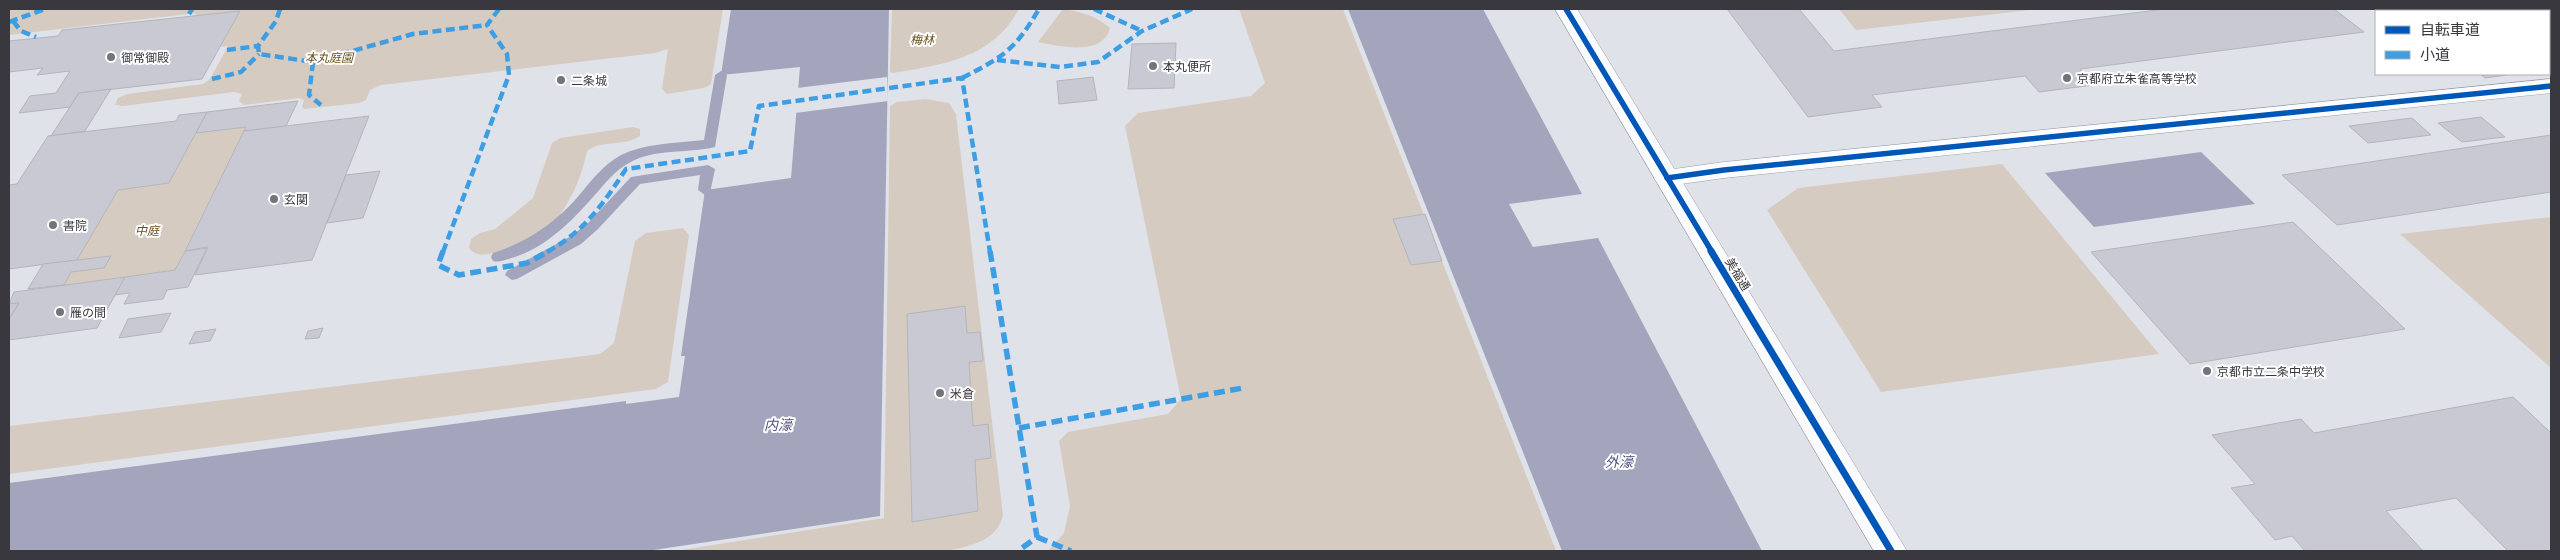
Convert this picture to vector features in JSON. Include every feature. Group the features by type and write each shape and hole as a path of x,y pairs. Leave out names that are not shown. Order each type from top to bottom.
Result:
{"street":[{"name":"美福通","path":"1566,9 1891,551"},
{"path":"2475,75 2497,92"},
{"path":"1668,178 1724,170 2551,86"}],"green space":[{"name":"本丸庭園","path":"9,9 723,9 711,84 704,88 667,94 662,89 668,49 655,53 381,85 370,90 366,100 359,103 304,109 302,107 304,100 299,98 244,105 239,101 242,94 234,92 123,106 115,105 118,98 127,94 203,84 210,79 228,46 220,47 239,11 195,16 196,13 9,35"},
{"name":"梅林","path":"892,9 1019,9 995,39 981,49 930,67 893,73 890,72"},
{"path":"1063,9 1076,11 1099,20 1110,28 1106,37 1099,43 1079,47 1057,46 1038,42"},
{"path":"1239,9 1343,9 1556,551 1048,551 1064,533 1070,506 1059,441 1068,432 1168,414 1181,399 1125,126 1138,113 1251,96 1265,83"},
{"path":"1839,9 2039,9 1856,30"},
{"path":"926,99 949,103 956,114 1003,515 1000,524 989,537 981,541 946,551 675,551 884,518 890,106 897,102"},
{"name":"中庭","path":"246,127 175,270 64,285 71,272 104,268 111,256 77,260 118,190 169,183 196,133"},
{"path":"633,127 640,129 640,136 628,141 600,145 587,151 576,186 568,202 546,229 532,240 516,247 486,254 475,253 469,248 471,239 480,233 495,229 533,198 552,143 560,138"},
{"path":"2002,164 2159,354 1881,392 1767,210 1798,188"},
{"path":"2551,217 2551,368 2400,234"},
{"path":"683,228 689,235 668,382 656,389 9,474 9,426 600,354 614,343 635,241 646,233"}],"water":[{"name":"内濠","path":"731,9 889,9 880,516 647,551 9,551 9,483 626,401 626,404 679,397 685,356 681,356 705,190 791,178 800,67 721,75"},
{"name":"外濠","path":"1348,9 1483,9 1582,194 1509,204 1533,247 1598,238 1762,551 1562,551"},
{"path":"2201,152 2255,204 2094,227 2045,173"}],"pier":[{"path":"887,77 888,101 795,113 797,88"}],"building":[{"path":"1727,9 1799,9 1834,51 2165,9 2334,9 2364,32 2080,69 2094,85 2039,92 2025,76 1872,95 1882,107 1808,117"},
{"path":"2509,9 2511,10 2472,10"},
{"path":"2513,9 2543,10 2514,10"},
{"name":"御常御殿","path":"240,11 202,79 79,93 70,107 19,113 30,96 56,93 70,71 37,75 43,68 9,72 9,41 58,36 62,30"},
{"name":"本丸便所","path":"1176,43 1174,88 1128,89 1132,44"},
{"path":"2481,75 2507,75 2485,78"},
{"path":"1093,77 1097,100 1059,104 1057,81"},
{"path":"111,89 85,131 51,136 79,93"},
{"path":"298,101 286,126 244,131 246,127 196,133 207,112"},
{"name":"書院","path":"207,112 169,183 118,190 77,260 9,269 9,185 17,184 48,136 176,121 179,115"},
{"name":"玄関","path":"369,116 312,260 195,275 208,247 185,251 244,131"},
{"path":"2481,117 2505,137 2462,142 2438,123"},
{"path":"2412,118 2431,135 2368,143 2349,126"},
{"path":"2551,135 2551,192 2337,225 2282,175"},
{"name":"玄関","path":"380,171 363,218 327,223 346,175"},
{"path":"1425,214 1442,261 1411,265 1393,219"},
{"path":"2293,222 2405,329 2190,364 2091,252"},
{"path":"207,248 188,287 167,290 163,299 124,304 130,293 114,295 125,277 175,270 185,251"},
{"path":"111,256 104,268 71,272 64,285 28,289 43,264"},
{"name":"雁の間","path":"125,277 97,328 9,340 9,319 19,303 9,304 14,292"},
{"path":"19,303 9,319 9,304"},
{"name":"米倉","path":"965,306 967,333 980,332 983,361 969,362 973,426 988,424 991,458 975,460 978,511 912,522 907,314"},
{"path":"171,313 161,332 119,338 128,319"},
{"path":"323,328 319,338 305,339 308,331"},
{"path":"216,329 210,341 189,344 195,332"},
{"path":"2513,397 2551,433 2551,551 2508,551 2456,498 2386,511 2423,551 2305,551 2292,536 2275,540 2231,488 2255,484 2212,435 2301,419 2314,433"}],"waterway":[{"path":"498,257 525,247 548,233 579,205 607,173 624,159 649,151 710,144 721,75"},
{"path":"512,275 576,240 593,226 636,180 708,169 705,190"}],"marked path":[{"path":"9,22 45,9"},
{"path":"189,14 192,9"},
{"path":"280,9 276,21 258,46 259,54 313,62 371,44 413,34 487,25"},
{"path":"499,9 487,25 507,54 509,75 438,265 459,275 527,263 569,240 599,210 626,169 750,151 759,106 962,78 1037,537 1018,551"},
{"path":"962,78 997,60 1022,38 1039,9"},
{"path":"1094,9 1142,31"},
{"path":"997,60 1060,67 1098,62 1142,31 1192,9"},
{"path":"13,21 21,31 36,37"},
{"path":"227,50 258,46"},
{"path":"212,79 241,72 259,54"},
{"path":"313,62 309,95 321,105"},
{"path":"1019,428 1243,388"},
{"path":"1037,537 1071,551"}],"cycle path":[{"path":"1566,9 1891,551"},
{"path":"1667,178 1724,170 2551,86"}],"place":[{"name":"御常御殿","path":"111,57"},
{"name":"本丸便所","path":"1153,66"},
{"name":"京都府立朱雀高等学校","path":"2067,78"},
{"name":"二条城","path":"561,80"},
{"name":"玄関","path":"274,199"},
{"name":"書院","path":"53,225"},
{"name":"雁の間","path":"60,312"},
{"name":"京都市立二条中学校","path":"2207,371"},
{"name":"米倉","path":"940,393"}]}
